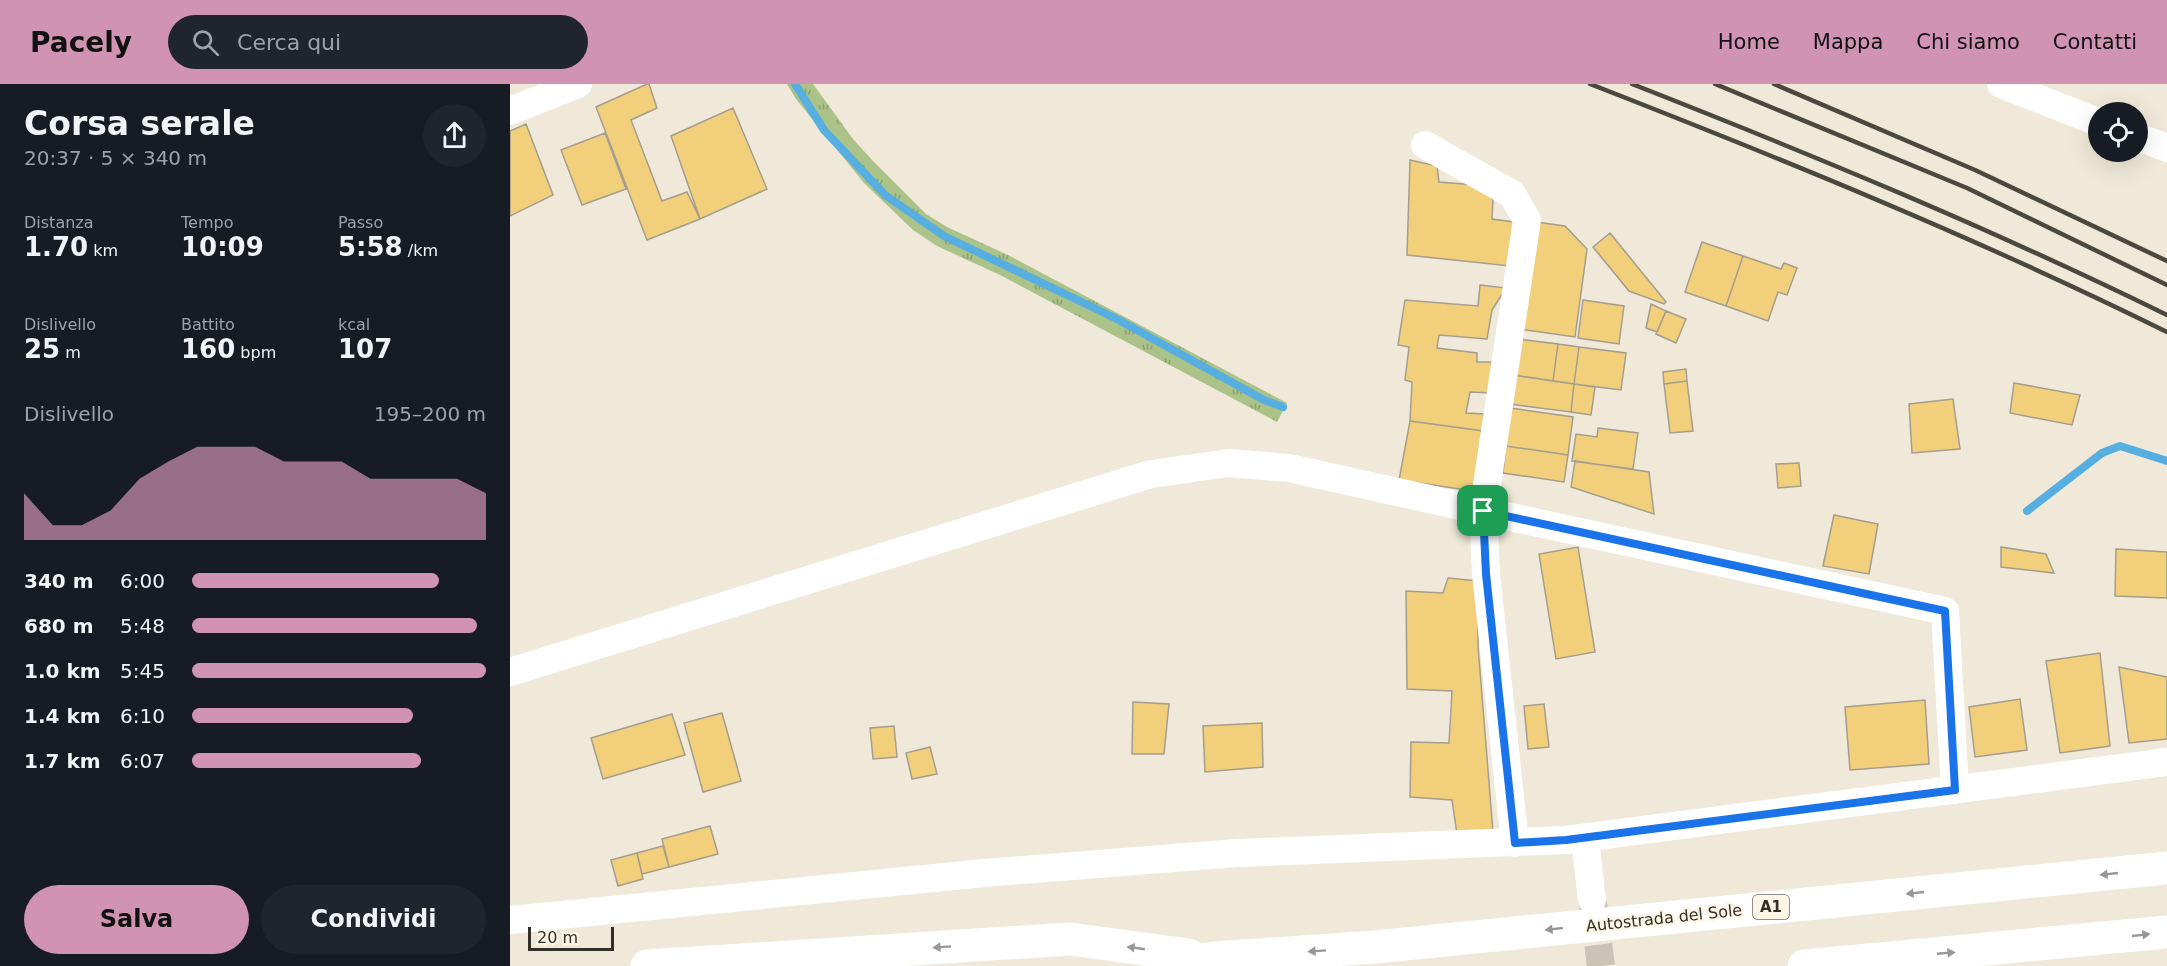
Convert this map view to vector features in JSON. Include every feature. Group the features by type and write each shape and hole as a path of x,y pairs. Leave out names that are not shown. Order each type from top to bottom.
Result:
{"highway":[{"name":"Autostrada del Sole","path":"1161,966 1215,958 1375,947 2167,868"},
{"path":"1804,966 2167,932"},
{"path":"647,966 1070,939 1215,958"}],"street":[{"path":"510,111 578,84"},
{"path":"2001,84 2088,118"},
{"path":"2148,141 2167,148"},
{"path":"1425,145 1512,194 1527,219 1483,511 1486,574 1515,843"},
{"path":"510,672 1151,474 1228,463 1288,468 1945,611 1955,790"},
{"path":"510,920 984,873 1237,853 1515,843 1585,838 2167,762"},
{"path":"1585,838 1592,900"}],"green space":[{"path":"787,84 813,84 853,139 926,214 1287,403 1277,422 1000,275 937,246 913,230 864,183 796,99"}],"building":[{"path":"649,84 657,108 631,120 662,201 687,192 700,219 647,240 596,107"},
{"path":"733,108 767,189 700,219 671,136"},
{"path":"526,124 553,195 510,216 510,131"},
{"path":"605,133 626,189 582,205 561,150"},
{"path":"1410,160 1437,166 1439,182 1476,185 1493,199 1492,219 1514,222 1510,266 1407,255"},
{"path":"1536,222 1565,226 1587,249 1575,337 1518,329"},
{"path":"1610,233 1666,302 1664,304 1629,291 1593,247"},
{"path":"1702,242 1743,256 1726,306 1685,292"},
{"path":"1743,256 1781,269 1784,263 1797,268 1787,295 1778,292 1768,321 1726,306"},
{"path":"1480,285 1506,288 1492,310 1487,339 1439,335 1437,348 1477,353 1477,362 1493,362 1492,393 1470,392 1466,413 1484,414 1483,431 1410,421 1412,382 1405,380 1409,347 1398,345 1405,300 1478,306"},
{"path":"1583,300 1624,306 1619,344 1578,338"},
{"path":"1651,304 1666,311 1657,332 1646,328"},
{"path":"1666,311 1686,319 1676,343 1656,334"},
{"path":"1518,339 1558,344 1553,381 1513,375"},
{"path":"1558,344 1579,347 1574,384 1553,381"},
{"path":"1579,347 1626,353 1621,390 1574,384"},
{"path":"1686,369 1687,381 1664,384 1663,372"},
{"path":"1513,375 1574,384 1571,412 1509,404"},
{"path":"1687,381 1693,431 1670,433 1664,384"},
{"path":"2014,383 2080,395 2072,425 2010,413"},
{"path":"1574,384 1595,387 1591,415 1571,412"},
{"path":"1953,399 1960,449 1912,453 1909,404"},
{"path":"1511,408 1573,417 1568,455 1506,446"},
{"path":"1410,421 1483,431 1473,491 1399,480"},
{"path":"1598,428 1638,433 1633,469 1572,461 1576,434 1597,437"},
{"path":"1506,446 1568,455 1564,482 1503,473"},
{"path":"1575,461 1649,472 1654,514 1571,487"},
{"path":"1799,463 1801,486 1778,488 1776,464"},
{"path":"1834,515 1878,524 1869,574 1823,566"},
{"path":"1578,547 1595,652 1556,659 1539,554"},
{"path":"2001,547 2046,554 2054,573 2001,567"},
{"path":"2116,549 2167,552 2167,598 2115,596"},
{"path":"1448,578 1478,581 1478,646 1493,832 1457,834 1452,800 1410,797 1411,742 1449,743 1452,691 1407,689 1406,591 1443,593"},
{"path":"2100,653 2110,746 2060,753 2046,661"},
{"path":"2119,667 2167,677 2167,739 2129,743"},
{"path":"2020,699 2027,750 1975,757 1969,707"},
{"path":"1925,700 1929,764 1850,770 1845,707"},
{"path":"1133,702 1169,704 1164,754 1132,754"},
{"path":"1544,704 1549,747 1528,749 1524,706"},
{"path":"722,713 741,781 703,792 684,723"},
{"path":"672,714 685,755 603,779 591,738"},
{"path":"1262,723 1263,767 1205,772 1203,726"},
{"path":"894,726 897,757 873,759 870,728"},
{"path":"930,747 937,774 912,779 906,753"},
{"path":"710,826 718,854 669,867 662,839"},
{"path":"663,846 669,867 642,874 637,853"},
{"path":"637,853 643,879 618,886 611,860"}],"waterway":[{"path":"795,84 824,130 885,195 944,236 1115,318 1264,400 1283,407"},
{"path":"2027,511 2102,453 2120,446 2167,461"}],"tunnel":[{"path":"1593,903 1601,966"}],"railway":[{"path":"1590,84 1881,202 2025,265 2167,332"},
{"path":"1632,84 1902,194 2167,315"},
{"path":"1715,84 1967,188 2167,285"},
{"path":"1774,84 1975,170 2167,261"}],"route":[{"path":"1483,511 1945,611 1955,790 1566,840 1515,843 1486,574 1483,511"}]}
